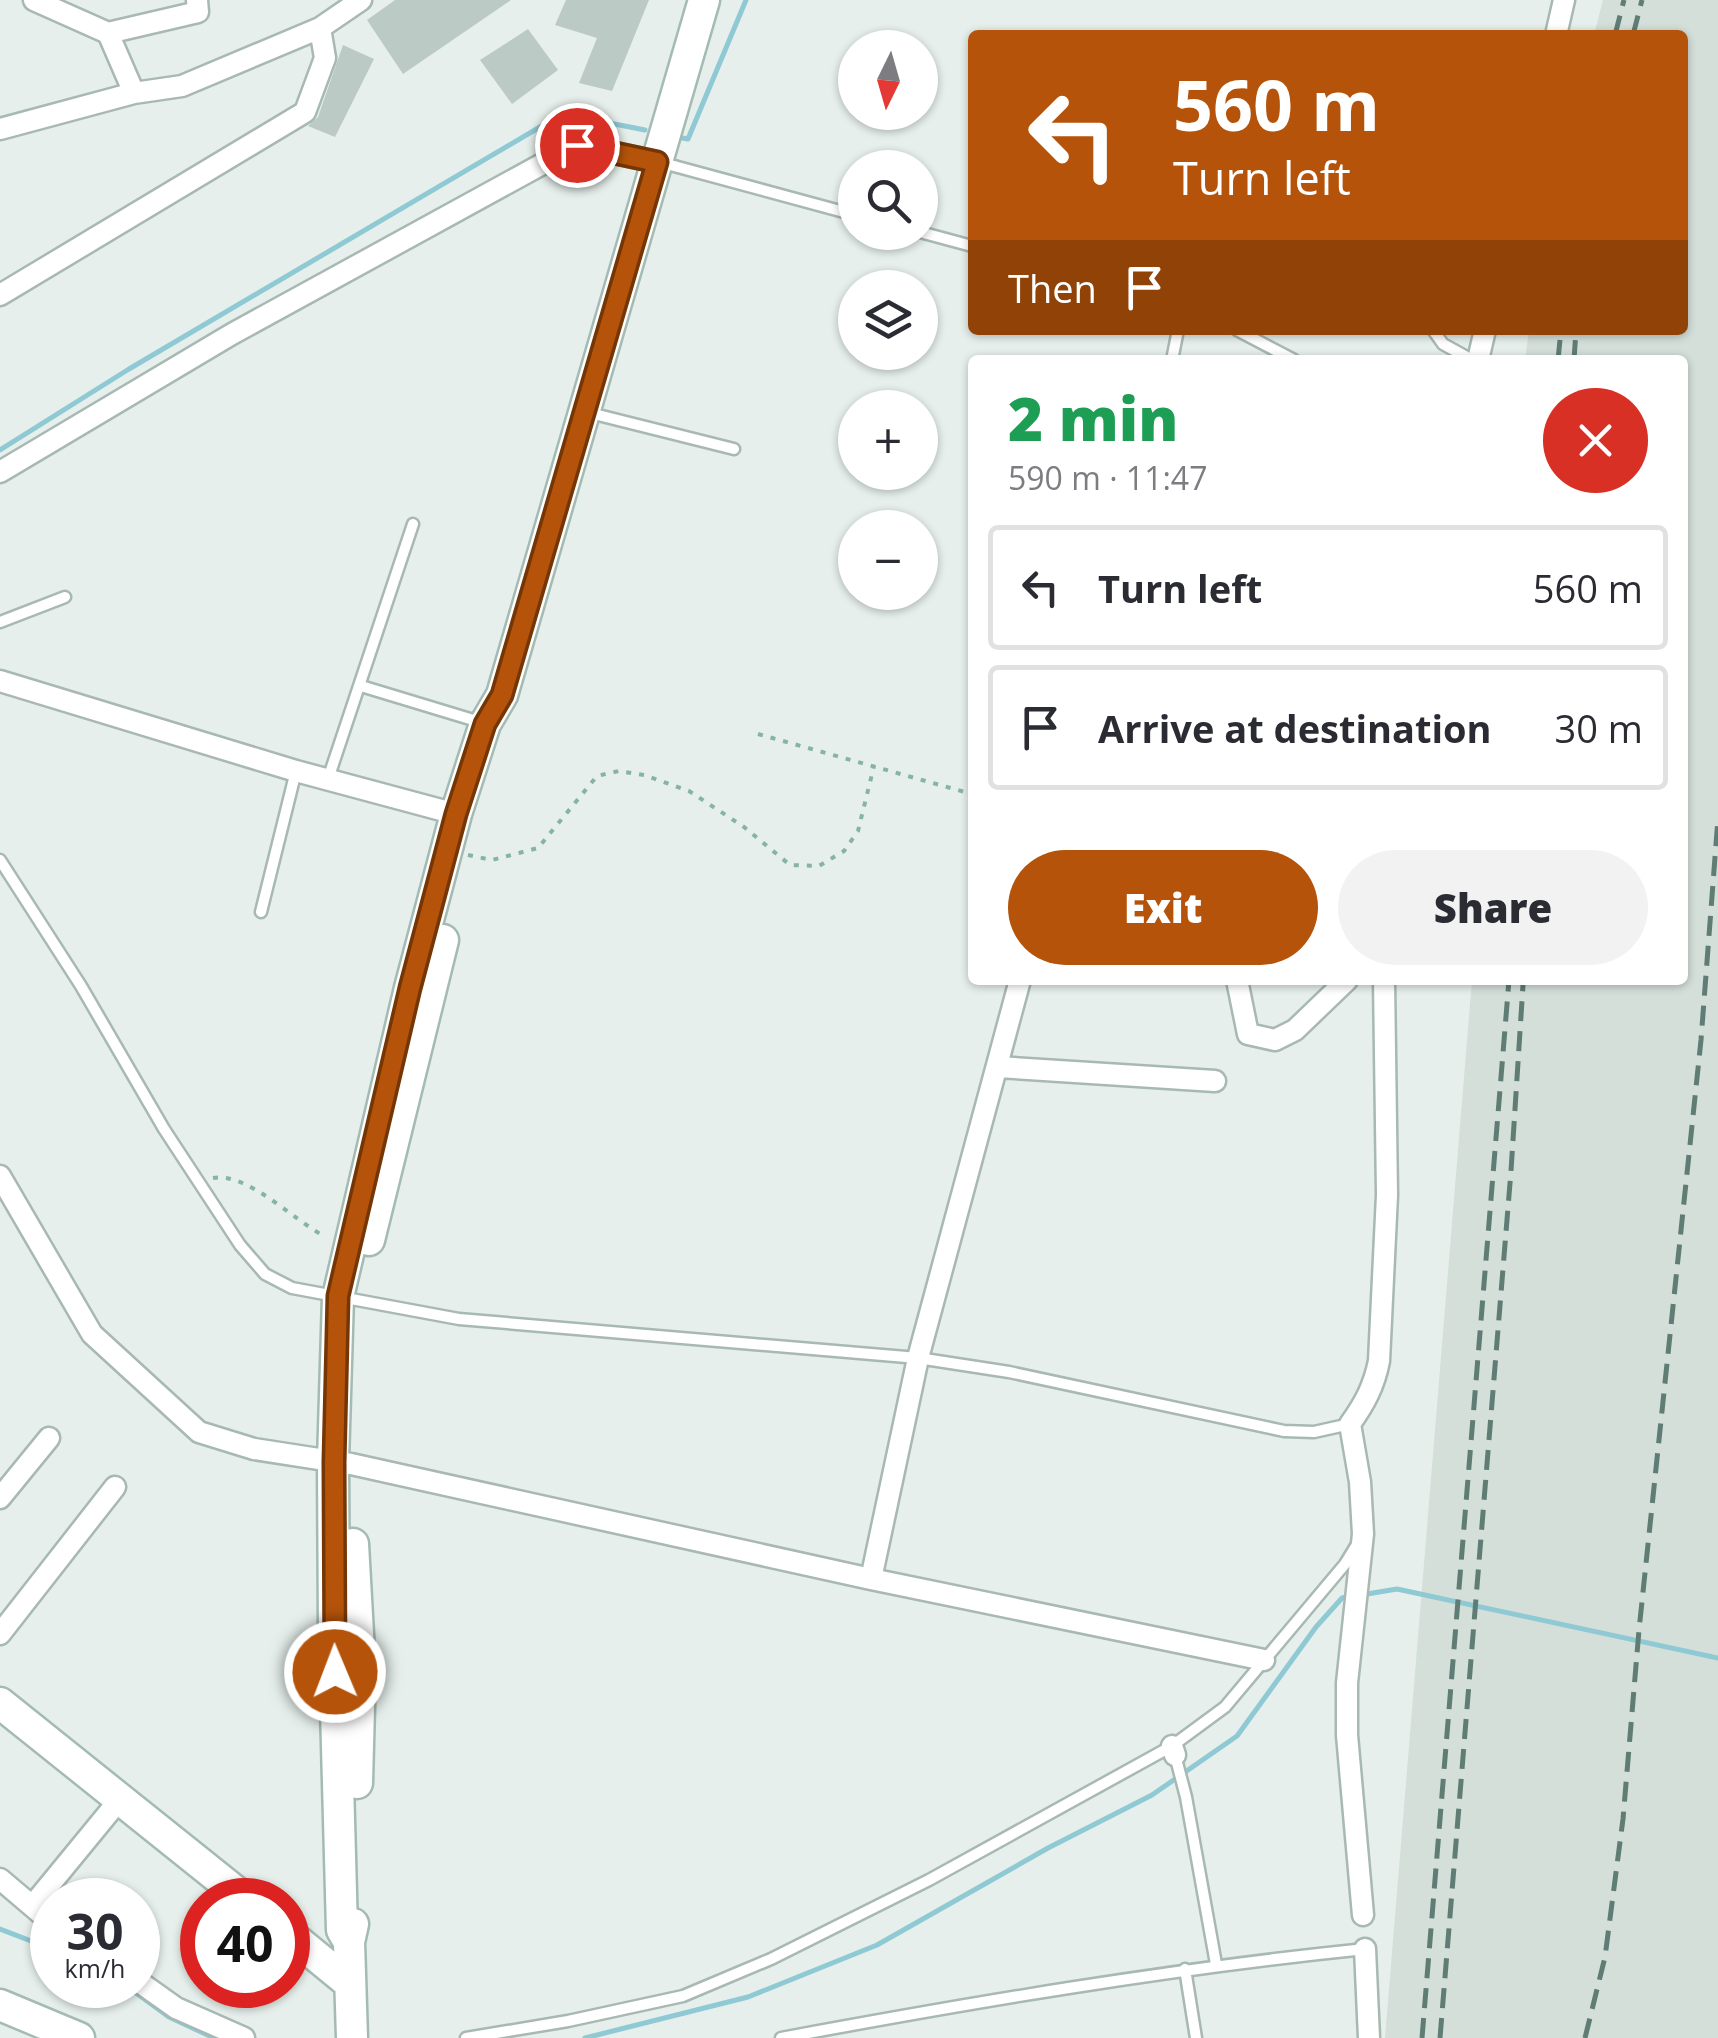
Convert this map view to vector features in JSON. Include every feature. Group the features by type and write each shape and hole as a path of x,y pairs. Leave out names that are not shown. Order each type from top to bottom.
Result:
{"street":[{"path":"34,0 108,33 198,12 198,0"},
{"path":"0,129 134,93 182,86 320,28 361,0"},
{"path":"352,2038 349,1942 353,1930 360,1670 342,1463 348,1243 456,814 485,724 502,695 704,0"},
{"path":"1557,30 1564,0"},
{"path":"0,295 305,112 324,58 320,28"},
{"path":"108,33 134,93"},
{"path":"0,472 232,334 577,145 657,162"},
{"path":"0,681 296,771 456,814"},
{"path":"347,1298 463,854 494,752 502,718 502,695"},
{"path":"871,1579 918,1358 1019,985"},
{"path":"1238,985 1248,1034 1275,1040 1295,1030 1342,985"},
{"path":"1363,1915 1347,1735 1347,1683 1363,1534 1360,1482 1350,1424 1366,1402 1379,1361 1388,1195 1384,985"},
{"path":"998,1067 1215,1081"},
{"path":"0,1176 92,1334 199,1432 254,1449 342,1463 1264,1660"},
{"path":"0,1498 49,1438"},
{"path":"0,1634 115,1488"},
{"path":"0,1703 219,1878"},
{"path":"55,1878 120,1798"},
{"path":"0,1879 30,1903"},
{"path":"1365,1949 1368,2038"},
{"path":"310,1951 349,1983"},
{"path":"160,1997 176,2008 244,2038"},
{"path":"0,2005 79,2038"}],"lane":[{"path":"657,162 838,210"},
{"path":"938,237 968,245"},
{"path":"1247,335 1285,355"},
{"path":"1437,335 1443,344 1465,355"},
{"path":"585,412 734,449"},
{"path":"328,780 413,524"},
{"path":"0,622 65,598"},
{"path":"361,686 485,724"},
{"path":"261,912 296,771"},
{"path":"0,860 240,1245 265,1274 292,1288 460,1319 918,1358 1009,1372 1284,1431 1314,1432 1350,1424"},
{"path":"466,2038 683,1996 771,1959 1174,1751 1225,1707 1346,1564 1363,1534"},
{"path":"1174,1751 1216,1964"},
{"path":"781,2038 1216,1964 1365,1949"},
{"path":"1185,1970 1196,2038"}],"path":[{"path":"758,734 968,793"},
{"path":"463,854 492,860 538,848 596,776 619,771 644,774 689,790 744,827 790,865 819,866 844,851 858,831 874,766"},
{"path":"200,1186 225,1176 244,1182 313,1230 348,1243"}],"shaded area":[{"path":"1603,0 1718,0 1718,2038 1385,2038 1472,985 1688,985 1688,355 1526,355 1528,335 1688,335 1688,30 1595,30"}],"building":[{"path":"395,0 511,0 403,74 367,20"},
{"path":"566,0 649,0 612,91 579,83 597,38 555,25"},
{"path":"528,29 558,70 512,104 480,60"},
{"path":"343,45 374,59 335,137 308,126 318,117"}],"waterway":[{"path":"677,137 688,139 746,0"},
{"path":"0,450 129,369 545,124 589,119 645,130"},
{"path":"1361,1595 1397,1589 1718,1658"},
{"path":"585,2038 748,1997 877,1945 1048,1848 1152,1795 1237,1736 1316,1627 1342,1598 1351,1596"},
{"path":"0,1929 30,1941"},
{"path":"157,2008 214,2038"}],"railway":[{"path":"1616,30 1624,0"},
{"path":"1634,30 1642,0"},
{"path":"1558,355 1560,335"},
{"path":"1574,355 1576,335"},
{"path":"1585,2038 1605,1957 1623,1819 1701,1040 1718,818"},
{"path":"1422,2038 1509,985"},
{"path":"1440,2038 1523,985"}],"route":[{"path":"335,1672 338,1296 348,1243 456,814 485,724 502,695 657,162 577,145"}]}
